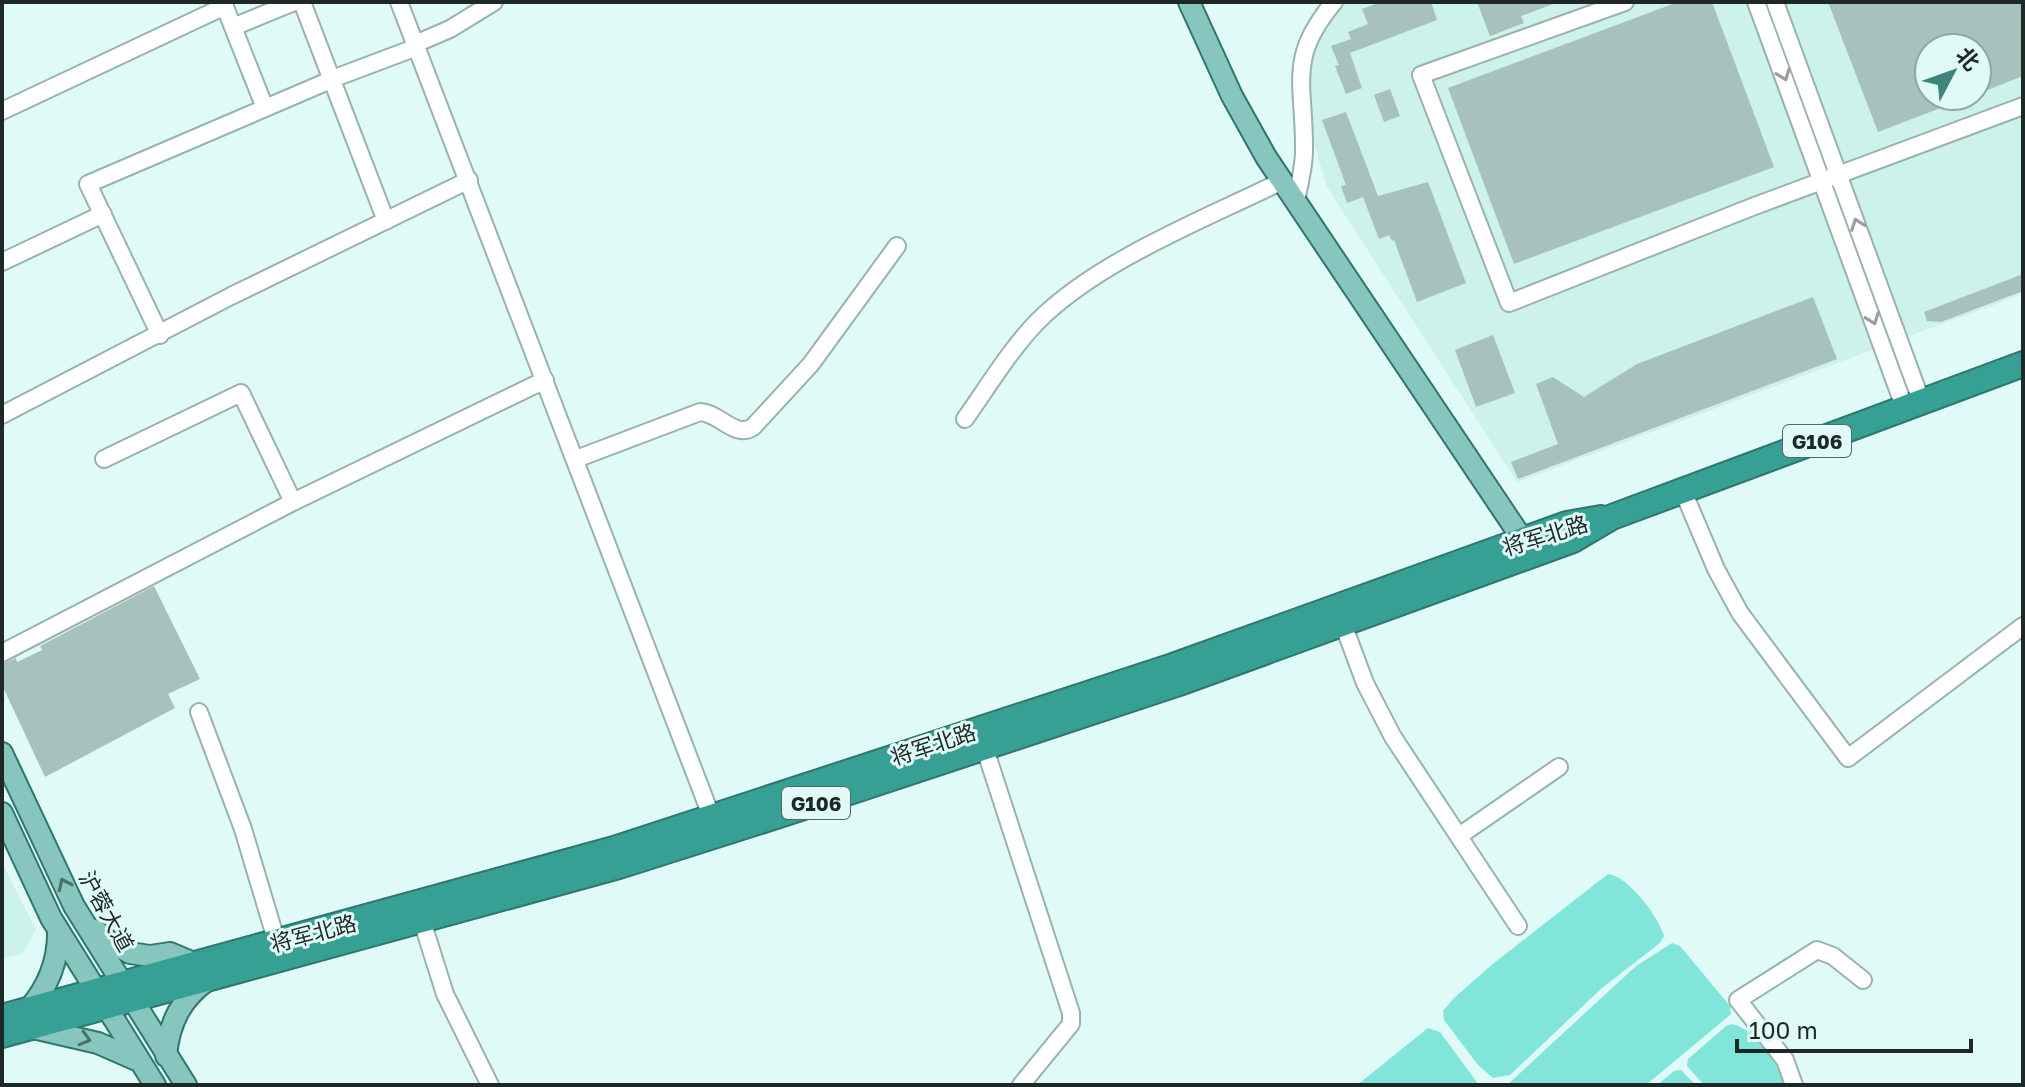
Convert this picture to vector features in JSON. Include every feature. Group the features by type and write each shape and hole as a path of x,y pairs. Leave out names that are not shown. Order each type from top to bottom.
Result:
{"highway":[{"name":"G106","path":"1612,517 2023,364"},
{"name":"将军北路","path":"203,972 277,943 614,849 712,818 1173,666 1567,524 1612,517"},
{"name":"将军北路","path":"2,1035 28,1019 203,972 422,921 619,866 795,810 1179,683 1573,540 1612,517"},
{"name":"将军北路","path":"2,1017 28,1019"}],"main road":[{"path":"1189,2 1250,131 1523,540"},
{"name":"沪蓉大道","path":"2,753 81,918 186,1085"},
{"path":"2,813 58,929 155,1085"},
{"path":"81,918 110,942 130,953 150,956 170,953 203,972 198,987 181,1006 170,1030 166,1056"},
{"path":"58,929 51,976 28,1019 139,1061"}],"street":[{"path":"233,27 294,2"},
{"path":"302,2 386,221"},
{"path":"399,2 712,818"},
{"path":"160,335 88,184 416,45 450,29 494,2"},
{"path":"1296,201 1305,154 1301,59 1312,29 1334,2"},
{"path":"1625,2 1421,75 1509,303 2023,106"},
{"path":"1756,2 1913,406"},
{"path":"1775,2 1839,175 1913,406"},
{"path":"2,111 224,4 265,108"},
{"path":"2,415 231,296 469,180"},
{"path":"965,419 1035,323 1070,293 1131,256 1282,181"},
{"path":"2,262 103,214"},
{"path":"576,459 700,412 714,415 739,431 753,427 811,364 897,246"},
{"path":"2,653 293,502 545,380"},
{"path":"104,459 241,393 293,502"},
{"path":"1683,491 1716,569 1740,613 1848,758 2023,626"},
{"path":"1343,624 1382,719 1518,926"},
{"path":"199,712 243,829 277,943"},
{"path":"984,746 1071,1013 1071,1024 1021,1085"},
{"path":"1459,836 1559,767"},
{"path":"422,921 445,994 490,1085"},
{"path":"1794,1085 1785,1060 1738,1000 1817,950 1833,956 1863,980"}],"shaded area":[{"path":"1343,2 2023,2 2023,294 1517,482 1327,187 1311,134 1308,64 1311,50 1328,20"},
{"path":"2,863 36,930 22,954 2,959"},
{"path":"1608,874 1616,876 1633,889 1656,919 1664,936 1660,943 1602,988 1510,1075 1493,1078 1478,1065 1444,1020 1443,1011 1494,963"},
{"path":"1672,943 1680,946 1730,1006 1731,1014 1646,1085 1507,1085 1636,966"},
{"path":"1732,1024 1750,1033 1765,1048 1784,1085 1704,1085 1687,1066 1688,1059"},
{"path":"1428,1028 1440,1032 1479,1085 1357,1085"},
{"path":"1681,1070 1696,1085 1657,1085 1674,1071"}],"building":[{"path":"1381,2 1431,2 1437,20 1350,53 1362,88 1346,94 1331,46 1351,39 1348,32 1368,24 1362,9"},
{"path":"1477,2 1556,3 1521,16 1524,23 1490,36"},
{"path":"1678,2 1712,2 1774,167 1514,264 1448,88"},
{"path":"1828,2 2023,2 2023,76 1993,88 1993,32 1913,32 1913,112 1930,112 1878,132"},
{"path":"1390,89 1400,116 1384,122 1374,95"},
{"path":"1346,112 1378,196 1428,182 1466,283 1417,302 1394,240 1389,235 1379,239 1363,197 1347,203 1341,186 1346,185 1322,120"},
{"path":"2023,274 2023,291 1941,322 1927,321 1924,312"},
{"path":"1813,297 1837,359 1518,479 1511,462 1558,444 1536,384 1553,377 1584,397 1637,364"},
{"path":"1493,335 1515,393 1476,407 1455,350"},
{"path":"154,586 200,679 168,694 175,708 45,777 2,685 2,664 16,658 17,662 42,650 40,646"}]}
